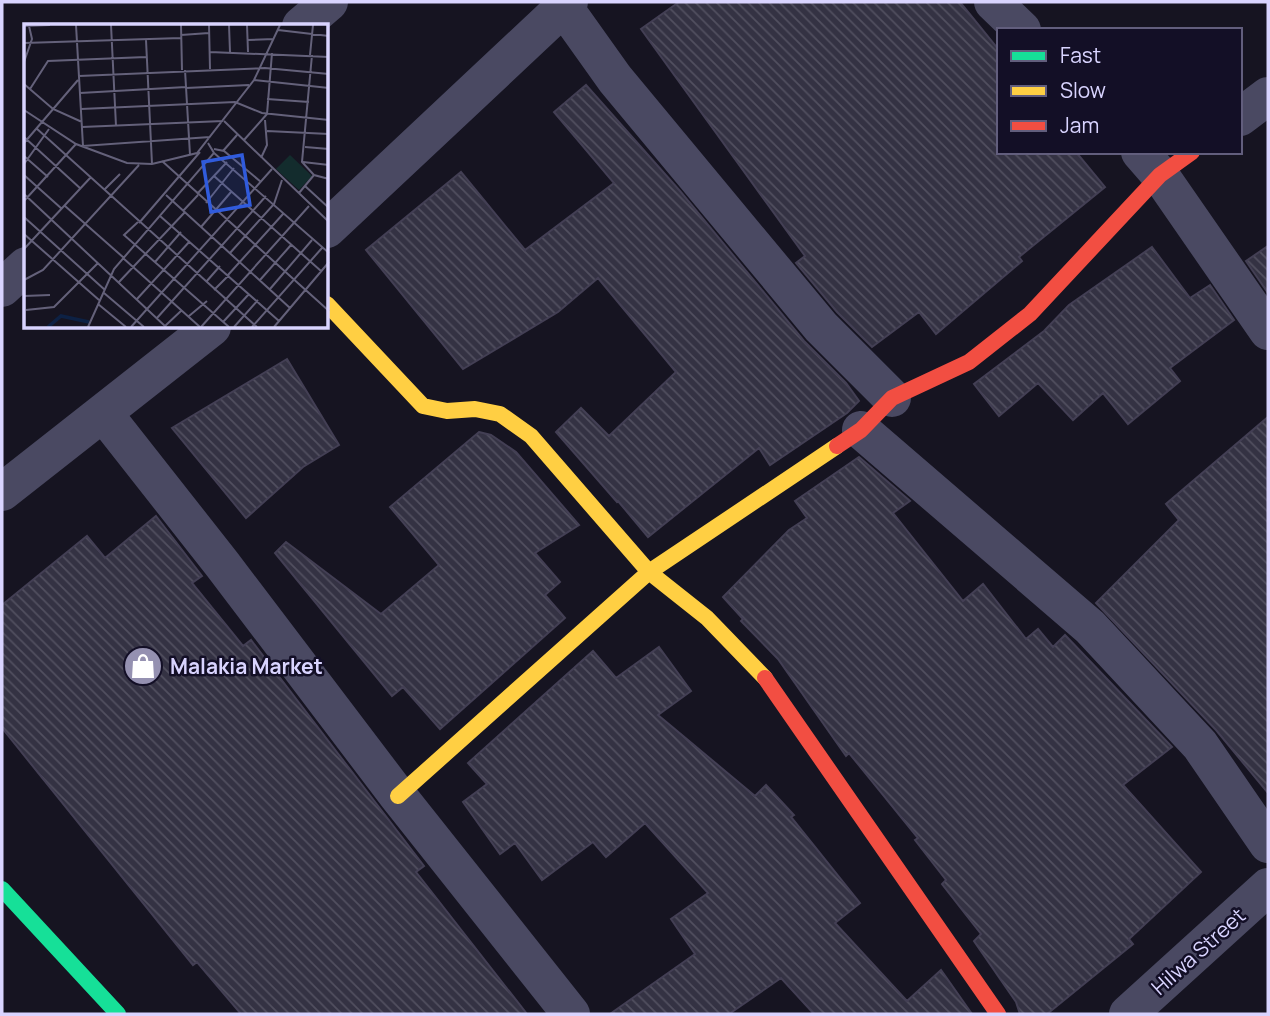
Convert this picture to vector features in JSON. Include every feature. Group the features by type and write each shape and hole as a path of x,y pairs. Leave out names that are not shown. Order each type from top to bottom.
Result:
{"street":[{"path":"303,24 329,2"},
{"path":"993,2 1020,28"},
{"path":"329,227 566,4 615,79 821,327 892,398"},
{"path":"1242,116 1268,96"},
{"path":"398,796 649,572 861,430 892,398 969,362 1030,314 1150,164 1185,154"},
{"path":"1150,164 1268,331"},
{"path":"2,288 24,268"},
{"path":"329,306 423,406 447,411 475,409 500,414 531,436 649,572 707,618 760,671 998,1014"},
{"path":"2,492 210,329"},
{"path":"104,414 398,796 571,1014"},
{"path":"861,430 1090,627 1200,745 1268,844"},
{"name":"Hilwa Street","path":"1128,1014 1268,887"},
{"path":"2,889 118,1014"}],"building":[{"path":"679,2 960,2 997,48 997,154 1078,154 1105,187 1019,257 1022,261 936,334 919,312 872,347 837,312 796,263 805,256 641,29"},
{"path":"586,85 680,191 804,341 846,383 859,401 847,413 770,465 759,448 648,537 556,432 581,408 609,436 676,372 598,278 558,312 463,369 366,250 461,172 525,250 614,183 554,112"},
{"path":"1268,246 1268,293 1246,261"},
{"path":"1152,247 1190,298 1210,285 1234,320 1170,368 1180,381 1128,424 1103,393 1073,420 1038,383 999,416 974,384 1044,331 1069,305"},
{"path":"287,359 339,445 303,467 246,518 172,428"},
{"path":"1268,417 1268,793 1216,730 1096,603 1179,520 1166,504"},
{"path":"479,432 491,435 516,452 579,525 535,553 560,582 545,595 565,618 440,729 403,687 392,696 275,553 286,542 381,614 439,565 390,507"},
{"path":"859,457 910,501 893,513 963,601 983,584 1026,639 1038,629 1053,647 1065,635 1172,747 1123,785 1201,872 1129,939 1133,944 1047,1014 1020,1014 1016,1002 974,941 981,934 942,884 946,880 915,840 918,838 849,753 846,756 778,659 741,621 743,619 723,597 789,530 807,518 795,501"},
{"name":"Malakia Market","path":"156,516 202,576 192,583 243,646 251,640 424,866 416,872 527,1014 241,1014 197,962 193,965 2,728 2,605 87,536 105,558"},
{"path":"659,647 691,691 658,715 755,796 766,785 794,815 791,817 860,903 835,923 907,1001 941,970 972,1014 814,1014 781,978 729,1014 610,1014 695,954 671,919 708,893 645,823 606,857 593,842 542,880 515,843 500,854 463,802 487,784 468,763 593,651 616,678"}],"traffic: fast":[{"path":"2,889 118,1014"}],"traffic: slow":[{"path":"329,306 423,406 447,411 475,409 500,414 531,436 649,572 707,618 765,678"},
{"path":"398,796 649,572 837,446"}],"traffic: jam":[{"path":"837,446 861,430 892,398 969,362 1030,314 1160,175 1189,154"},
{"path":"765,678 998,1014"}],"place":[{"name":"Malakia Market","path":"143,666"}]}
